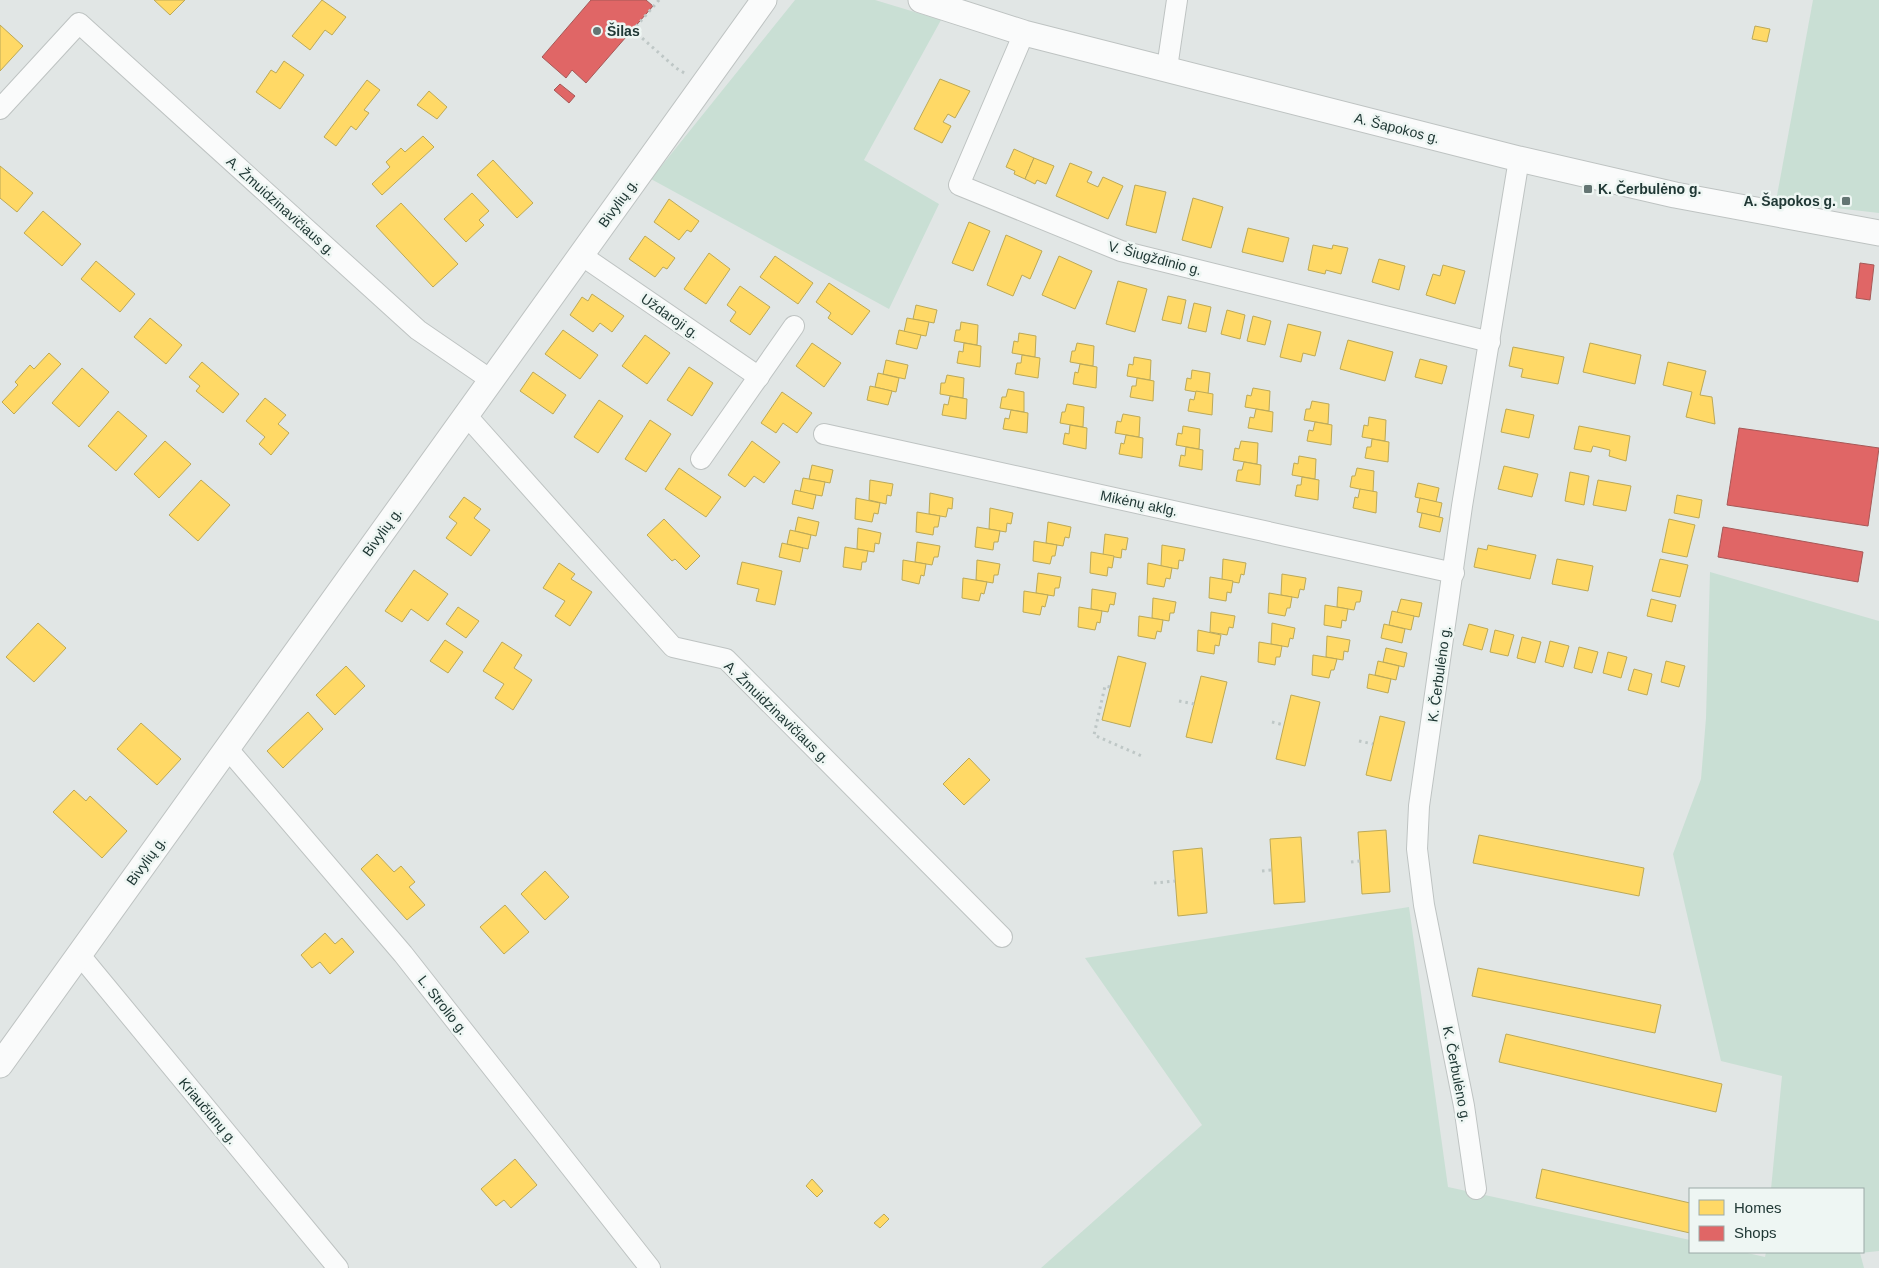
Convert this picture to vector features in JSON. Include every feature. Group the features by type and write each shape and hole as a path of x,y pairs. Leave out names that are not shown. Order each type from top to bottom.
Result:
{"street":[{"name":"Bivylių g.","path":"0,1065 764,0"},
{"name":"A. Šapokos g.","path":"921,0 1024,33 1519,159 1675,195 1879,233"},
{"path":"1167,68 1176,0"},
{"name":"A. Žmuidzinavičiaus g.","path":"0,109 79,23 418,330 491,380"},
{"name":"V. Šiugždinio g.","path":"1024,33 959,185 1122,251 1490,342"},
{"name":"K. Čerbulėno g.","path":"1476,1189 1464,1106 1424,905 1417,848 1419,806 1454,573 1462,506 1519,159"},
{"name":"Uždaroji g.","path":"581,255 759,377"},
{"path":"701,459 794,326"},
{"name":"A. Žmuidzinavičiaus g.","path":"466,415 673,647 726,659 1002,937"},
{"name":"Mikėnų aklg.","path":"824,434 1454,573"},
{"name":"L. Strolio g.","path":"227,748 402,954 650,1268"},
{"name":"Kriaučiūnų g.","path":"79,954 338,1268"}],"path":[{"path":"659,0 632,30 676,68 704,84"},
{"path":"1110,687 1105,686 1094,735 1144,756"},
{"path":"1178,700 1194,704"},
{"path":"1272,722 1284,725"},
{"path":"1359,741 1373,744"},
{"path":"1351,862 1360,861"},
{"path":"1262,871 1272,870"},
{"path":"1154,883 1175,881"}],"green space":[{"path":"795,0 875,0 941,20 864,160 939,204 889,309 651,179"},
{"path":"1813,0 1879,0 1879,213 1776,201"},
{"path":"1710,572 1879,621 1879,1251 1864,1253 1864,1188 1771,1188 1782,1076 1721,1061 1673,854 1701,779 1706,718"},
{"path":"1409,907 1448,1187 1689,1240 1689,1253 1747,1253 1765,1257 1766,1253 1860,1253 1864,1268 1041,1268 1202,1125 1085,958"}],"building: Homes":[{"path":"154,0 185,0 170,15"},
{"path":"322,0 346,17 332,35 325,30 310,50 292,36"},
{"path":"0,25 23,46 0,71"},
{"path":"1755,26 1770,29 1767,42 1752,39"},
{"path":"284,61 304,75 280,109 256,92 271,70 276,73"},
{"path":"940,79 970,91 955,118 948,114 943,122 951,126 942,143 914,129"},
{"path":"367,80 380,90 364,110 369,113 356,130 351,126 336,146 324,137"},
{"path":"429,91 447,107 437,119 417,105"},
{"path":"423,136 434,147 382,195 372,184 390,167 386,162 401,148 405,152"},
{"path":"1014,149 1034,158 1025,179 1014,174 1015,171 1006,167"},
{"path":"1034,158 1054,166 1046,184 1037,180 1035,184 1025,179"},
{"path":"493,160 533,203 517,218 477,175"},
{"path":"1070,163 1092,172 1087,182 1098,187 1103,177 1123,186 1108,219 1056,196"},
{"path":"0,166 33,193 17,212 0,198"},
{"path":"1135,185 1166,192 1156,233 1126,225"},
{"path":"472,193 489,211 479,220 484,225 466,242 444,219"},
{"path":"1193,198 1223,207 1211,248 1182,240"},
{"path":"669,199 699,221 691,232 687,230 679,240 654,222"},
{"path":"401,203 458,264 433,287 376,226"},
{"path":"43,211 81,244 62,266 24,233"},
{"path":"969,222 990,231 973,271 952,263"},
{"path":"1248,228 1289,238 1283,262 1242,252"},
{"path":"1006,235 1042,251 1030,279 1022,275 1013,296 987,285"},
{"path":"645,236 675,258 667,269 663,267 655,277 629,259"},
{"path":"1313,245 1332,249 1333,245 1348,248 1341,274 1326,270 1325,274 1308,270"},
{"path":"709,253 730,269 706,304 684,289"},
{"path":"775,256 813,283 798,304 760,277"},
{"path":"1059,256 1092,271 1075,309 1042,295"},
{"path":"1379,259 1405,266 1399,290 1372,282"},
{"path":"96,261 135,294 120,312 81,279"},
{"path":"1443,265 1465,271 1455,304 1426,295 1433,274 1440,276"},
{"path":"1118,281 1147,289 1135,332 1106,324"},
{"path":"829,283 870,311 852,335 828,318 831,313 816,302"},
{"path":"740,286 770,307 750,335 730,321 736,312 727,305"},
{"path":"592,294 624,316 612,332 600,323 593,332 570,315 582,297 588,301"},
{"path":"1168,296 1186,300 1181,324 1162,320"},
{"path":"1194,303 1211,307 1206,332 1188,328"},
{"path":"916,305 937,310 934,323 913,319"},
{"path":"1227,310 1245,315 1240,339 1221,334"},
{"path":"1253,316 1271,321 1265,345 1247,341"},
{"path":"150,318 182,345 166,364 134,337"},
{"path":"907,318 929,322 926,336 904,332"},
{"path":"961,322 978,325 977,345 954,341 956,330 960,330"},
{"path":"1288,324 1321,332 1315,356 1303,353 1301,362 1280,357"},
{"path":"563,330 598,355 580,379 545,354"},
{"path":"899,330 921,335 917,349 896,344"},
{"path":"1019,333 1036,336 1035,357 1012,353 1014,341 1018,342"},
{"path":"645,335 670,353 647,384 622,366"},
{"path":"1348,340 1393,352 1385,381 1340,369"},
{"path":"812,343 841,363 824,387 796,366"},
{"path":"964,343 981,346 980,367 957,363 959,351 963,352"},
{"path":"1077,343 1094,346 1093,366 1070,362 1072,351 1075,351"},
{"path":"1590,343 1641,355 1635,384 1583,372"},
{"path":"1513,347 1564,357 1558,384 1521,377 1523,369 1509,366"},
{"path":"49,353 61,364 14,414 2,402 18,385 15,382 30,365 34,369"},
{"path":"1022,355 1040,358 1038,378 1015,374 1017,363 1021,363"},
{"path":"1134,357 1151,360 1150,380 1127,376 1129,364 1133,365"},
{"path":"1420,359 1447,366 1442,384 1415,377"},
{"path":"886,360 908,365 905,379 883,374"},
{"path":"202,362 239,394 223,413 196,391 200,386 189,377"},
{"path":"1668,362 1706,371 1700,395 1712,397 1715,424 1686,417 1692,392 1663,385"},
{"path":"1080,364 1097,367 1096,388 1073,384 1075,372 1078,373"},
{"path":"689,367 713,383 692,416 667,400"},
{"path":"82,368 109,392 79,427 52,403"},
{"path":"1192,370 1210,373 1208,394 1185,390 1187,378 1191,379"},
{"path":"533,372 566,395 553,414 520,391"},
{"path":"878,373 899,378 896,392 875,387"},
{"path":"947,375 964,378 963,398 940,394 941,383 945,383"},
{"path":"1137,378 1154,381 1153,401 1130,397 1132,386 1136,386"},
{"path":"870,386 892,391 888,405 867,400"},
{"path":"1253,388 1270,391 1269,411 1245,407 1247,395 1251,396"},
{"path":"1008,389 1024,392 1024,412 1000,408 1002,397 1006,397"},
{"path":"1196,391 1213,394 1212,415 1188,411 1190,399 1194,400"},
{"path":"782,392 812,413 797,433 783,423 776,433 761,423"},
{"path":"950,396 967,399 966,419 942,415 944,404 948,405"},
{"path":"265,398 286,415 278,424 289,433 271,455 259,444 265,437 246,421"},
{"path":"599,400 623,416 598,453 574,437"},
{"path":"1312,401 1329,404 1328,424 1304,420 1306,409 1310,409"},
{"path":"1067,404 1084,407 1083,427 1060,423 1062,412 1065,412"},
{"path":"1256,409 1273,412 1272,432 1248,428 1250,417 1254,418"},
{"path":"1506,409 1534,415 1529,438 1501,432"},
{"path":"1011,410 1028,413 1027,433 1003,429 1005,418 1009,419"},
{"path":"118,411 147,436 116,471 88,446"},
{"path":"1123,414 1140,417 1139,437 1115,433 1117,421 1121,422"},
{"path":"1369,417 1386,420 1385,441 1362,437 1364,425 1368,426"},
{"path":"650,420 671,434 646,472 625,459"},
{"path":"1315,422 1332,425 1331,445 1307,441 1309,430 1313,431"},
{"path":"1070,425 1087,428 1086,449 1063,444 1065,433 1069,434"},
{"path":"1183,426 1200,429 1199,449 1176,445 1178,433 1182,434"},
{"path":"1579,426 1630,436 1626,461 1609,456 1610,450 1593,446 1591,452 1574,449"},
{"path":"1126,435 1143,438 1142,458 1119,454 1121,443 1124,444"},
{"path":"1372,439 1389,442 1388,462 1365,458 1367,447 1371,447"},
{"path":"165,441 191,464 159,498 134,474"},
{"path":"752,441 780,462 764,483 754,476 745,487 728,475"},
{"path":"1241,441 1258,443 1257,464 1233,460 1235,448 1239,449"},
{"path":"1186,447 1203,450 1202,470 1179,466 1181,455 1185,456"},
{"path":"1299,456 1316,459 1315,479 1292,475 1294,463 1298,464"},
{"path":"1244,462 1261,465 1260,485 1236,481 1238,470 1242,470"},
{"path":"812,465 833,470 830,483 809,479"},
{"path":"1504,466 1538,474 1532,497 1498,489"},
{"path":"679,468 721,497 706,517 665,489"},
{"path":"1357,468 1374,471 1373,492 1350,487 1352,476 1355,476"},
{"path":"1570,472 1589,476 1584,505 1565,501"},
{"path":"1302,477 1319,480 1318,500 1295,496 1297,485 1301,485"},
{"path":"803,478 825,482 822,496 800,492"},
{"path":"201,480 230,505 198,541 169,515"},
{"path":"870,480 893,484 891,496 887,495 886,504 869,500"},
{"path":"1598,480 1631,486 1626,511 1593,505"},
{"path":"1418,483 1439,488 1436,502 1415,497"},
{"path":"1360,489 1377,492 1376,513 1353,508 1355,497 1358,498"},
{"path":"795,490 816,495 813,509 792,504"},
{"path":"930,493 953,498 952,509 948,508 946,517 929,514"},
{"path":"1677,495 1702,500 1699,518 1674,513"},
{"path":"464,497 481,509 474,518 490,530 471,556 446,538 457,523 449,517"},
{"path":"856,498 880,503 878,514 874,513 872,522 855,519"},
{"path":"1420,498 1442,503 1439,517 1417,512"},
{"path":"990,508 1013,513 1011,524 1007,523 1006,532 989,529"},
{"path":"917,512 940,516 938,527 934,527 933,535 916,532"},
{"path":"1422,513 1443,518 1440,532 1419,527"},
{"path":"798,517 819,522 816,536 795,531"},
{"path":"664,519 700,556 686,570 675,559 672,561 647,535"},
{"path":"1669,519 1695,525 1687,557 1662,552"},
{"path":"1048,522 1071,527 1069,538 1065,537 1063,546 1046,543"},
{"path":"977,527 1000,531 998,542 994,542 993,550 975,547"},
{"path":"858,528 881,533 879,544 875,543 874,552 857,549"},
{"path":"790,530 811,535 808,549 787,544"},
{"path":"1105,534 1128,538 1126,550 1122,549 1121,558 1103,555"},
{"path":"1034,541 1057,545 1055,556 1052,556 1050,564 1033,561"},
{"path":"917,542 940,546 938,557 934,557 932,565 915,562"},
{"path":"782,543 803,548 800,562 779,557"},
{"path":"1162,545 1185,549 1183,561 1179,560 1178,569 1161,566"},
{"path":"1488,545 1536,555 1530,579 1474,567 1478,548 1487,550"},
{"path":"845,547 868,551 866,562 862,562 861,570 843,567"},
{"path":"1091,552 1114,556 1112,568 1108,567 1107,576 1090,573"},
{"path":"1223,559 1246,563 1244,575 1241,574 1239,583 1222,580"},
{"path":"1557,559 1593,566 1588,591 1552,584"},
{"path":"1660,559 1688,565 1680,597 1652,591"},
{"path":"903,560 926,564 924,576 921,575 919,584 902,580"},
{"path":"977,560 1000,564 998,575 994,575 993,583 976,580"},
{"path":"742,562 782,571 775,605 756,601 759,589 737,584"},
{"path":"559,563 575,574 571,579 592,592 570,626 555,616 565,601 543,588"},
{"path":"1148,563 1172,568 1170,579 1166,578 1164,587 1147,584"},
{"path":"414,570 448,594 428,621 411,609 402,622 385,611"},
{"path":"1038,573 1061,577 1059,588 1055,588 1054,596 1036,593"},
{"path":"1282,574 1306,578 1304,590 1300,589 1298,598 1281,595"},
{"path":"1210,577 1233,581 1231,593 1227,592 1226,601 1209,598"},
{"path":"963,578 987,582 984,594 981,593 979,601 962,598"},
{"path":"1338,587 1362,591 1360,602 1356,602 1354,610 1337,607"},
{"path":"1092,589 1116,593 1114,605 1110,604 1108,612 1091,609"},
{"path":"1024,591 1048,595 1045,607 1042,606 1040,615 1023,612"},
{"path":"1269,593 1292,597 1290,608 1287,608 1285,616 1268,613"},
{"path":"1153,598 1176,602 1174,613 1170,613 1169,621 1152,618"},
{"path":"1401,599 1422,603 1419,617 1397,613"},
{"path":"1651,599 1676,605 1672,622 1647,616"},
{"path":"1325,605 1348,609 1346,621 1342,620 1341,628 1324,625"},
{"path":"458,607 479,621 466,638 446,624"},
{"path":"1079,607 1102,611 1100,623 1097,622 1095,630 1078,627"},
{"path":"1392,611 1414,616 1411,630 1389,625"},
{"path":"1211,612 1235,616 1233,628 1229,627 1227,635 1210,632"},
{"path":"1139,616 1163,620 1161,632 1157,631 1155,639 1138,636"},
{"path":"38,623 66,648 34,682 6,657"},
{"path":"1272,623 1295,628 1293,639 1290,638 1288,647 1271,644"},
{"path":"1384,624 1405,629 1402,643 1381,638"},
{"path":"1469,624 1488,629 1482,650 1463,645"},
{"path":"1198,630 1221,635 1219,646 1215,645 1214,654 1197,651"},
{"path":"1495,630 1514,635 1508,656 1490,652"},
{"path":"1327,636 1350,640 1348,652 1344,651 1343,660 1326,657"},
{"path":"1522,637 1541,642 1535,663 1517,658"},
{"path":"445,640 463,652 448,673 430,661"},
{"path":"1550,641 1569,646 1563,667 1545,662"},
{"path":"502,642 522,655 514,668 532,680 513,710 495,698 504,684 483,671"},
{"path":"1259,642 1282,646 1280,657 1276,657 1275,665 1258,662"},
{"path":"1579,647 1598,652 1592,673 1574,668"},
{"path":"1386,648 1407,653 1404,667 1383,662"},
{"path":"1608,652 1627,657 1621,678 1603,673"},
{"path":"1313,655 1337,659 1334,670 1331,670 1329,678 1312,675"},
{"path":"1118,656 1146,663 1130,727 1102,720"},
{"path":"1378,661 1399,666 1396,680 1375,675"},
{"path":"1666,661 1685,666 1679,687 1661,682"},
{"path":"346,666 365,686 335,715 316,695"},
{"path":"1634,669 1652,674 1647,695 1628,690"},
{"path":"1369,674 1391,679 1388,693 1367,688"},
{"path":"1201,676 1227,682 1212,743 1186,737"},
{"path":"1291,695 1320,702 1305,766 1276,759"},
{"path":"308,712 323,729 283,768 267,751"},
{"path":"1380,716 1405,722 1391,781 1366,775"},
{"path":"141,723 181,759 157,785 117,749"},
{"path":"969,758 990,780 964,805 943,784"},
{"path":"74,790 86,801 90,796 127,831 102,858 53,812"},
{"path":"1386,830 1390,892 1362,894 1358,832"},
{"path":"1479,835 1644,868 1639,896 1473,863"},
{"path":"1301,837 1305,902 1274,904 1270,839"},
{"path":"1202,848 1207,913 1178,916 1173,851"},
{"path":"377,854 394,872 401,866 415,882 409,887 425,905 407,920 361,869"},
{"path":"545,871 569,897 545,920 521,894"},
{"path":"505,905 529,932 504,954 480,927"},
{"path":"325,933 335,944 342,938 354,952 330,974 320,962 312,968 301,955"},
{"path":"1478,968 1661,1005 1655,1033 1472,996"},
{"path":"1506,1034 1722,1084 1716,1112 1499,1062"},
{"path":"515,1159 537,1185 511,1208 504,1200 496,1206 481,1189"},
{"path":"1542,1169 1689,1203 1689,1233 1536,1198"},
{"path":"812,1179 823,1191 817,1197 806,1186"},
{"path":"884,1214 889,1219 880,1228 874,1223"}],"building: Shops":[{"name":"Šilas","path":"591,0 646,0 653,6 586,83 572,70 566,78 542,57"},
{"path":"560,84 575,96 569,103 554,90"},
{"path":"1860,263 1874,265 1870,300 1856,298"},
{"path":"1739,428 1879,448 1868,526 1727,505"},
{"path":"1723,527 1863,552 1858,582 1718,557"}],"place":[{"name":"Šilas","path":"597,31"},
{"name":"K. Čerbulėno g.","path":"1588,189"},
{"name":"A. Šapokos g.","path":"1846,201"}]}
